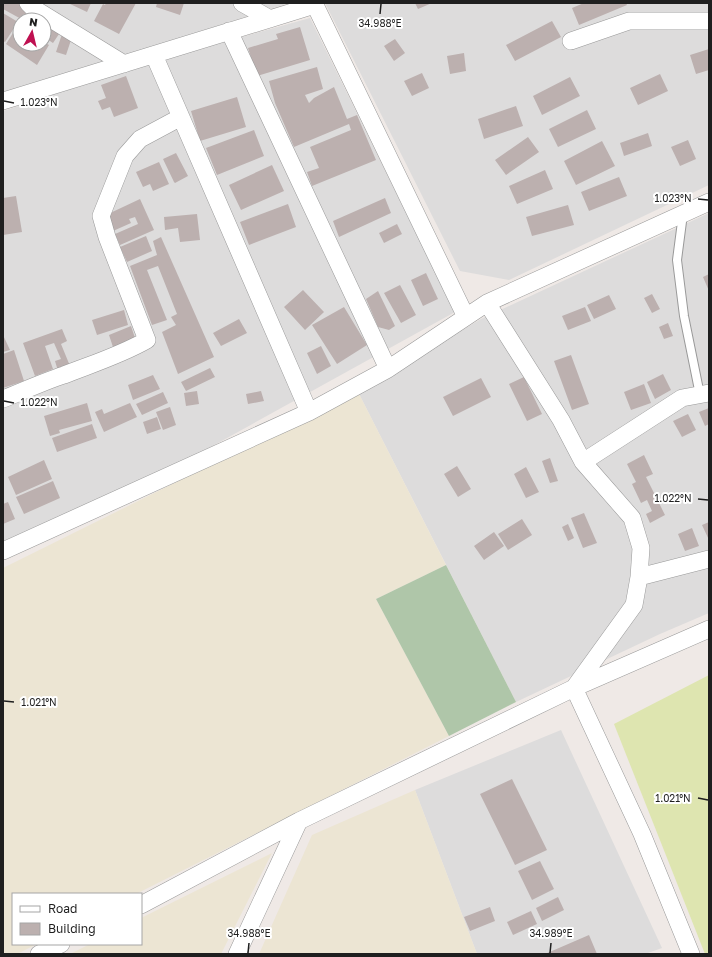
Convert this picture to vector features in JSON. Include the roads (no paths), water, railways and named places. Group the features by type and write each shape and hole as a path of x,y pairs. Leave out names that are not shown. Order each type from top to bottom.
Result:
{"street":[{"path":"28,3 33,8 124,64"},
{"path":"242,3 270,19"},
{"path":"3,101 315,4 466,317"},
{"path":"571,41 629,21 709,21"},
{"path":"229,31 388,369"},
{"path":"154,55 309,412"},
{"path":"3,399 131,349 147,340 107,237 101,216 125,156 140,138 181,117"},
{"path":"3,551 309,412 388,369 487,303 709,202"},
{"path":"487,303 561,420 583,462 632,518 641,548 639,577 634,605 574,688"},
{"path":"583,462 682,398 704,394"},
{"path":"639,577 709,558"},
{"path":"142,904 299,821 574,688 709,630"},
{"path":"574,688 642,834 691,954"},
{"path":"238,954 299,821"},
{"path":"39,954 59,945"}],"lane":[{"path":"683,214 677,260 684,316 704,394"}]}
